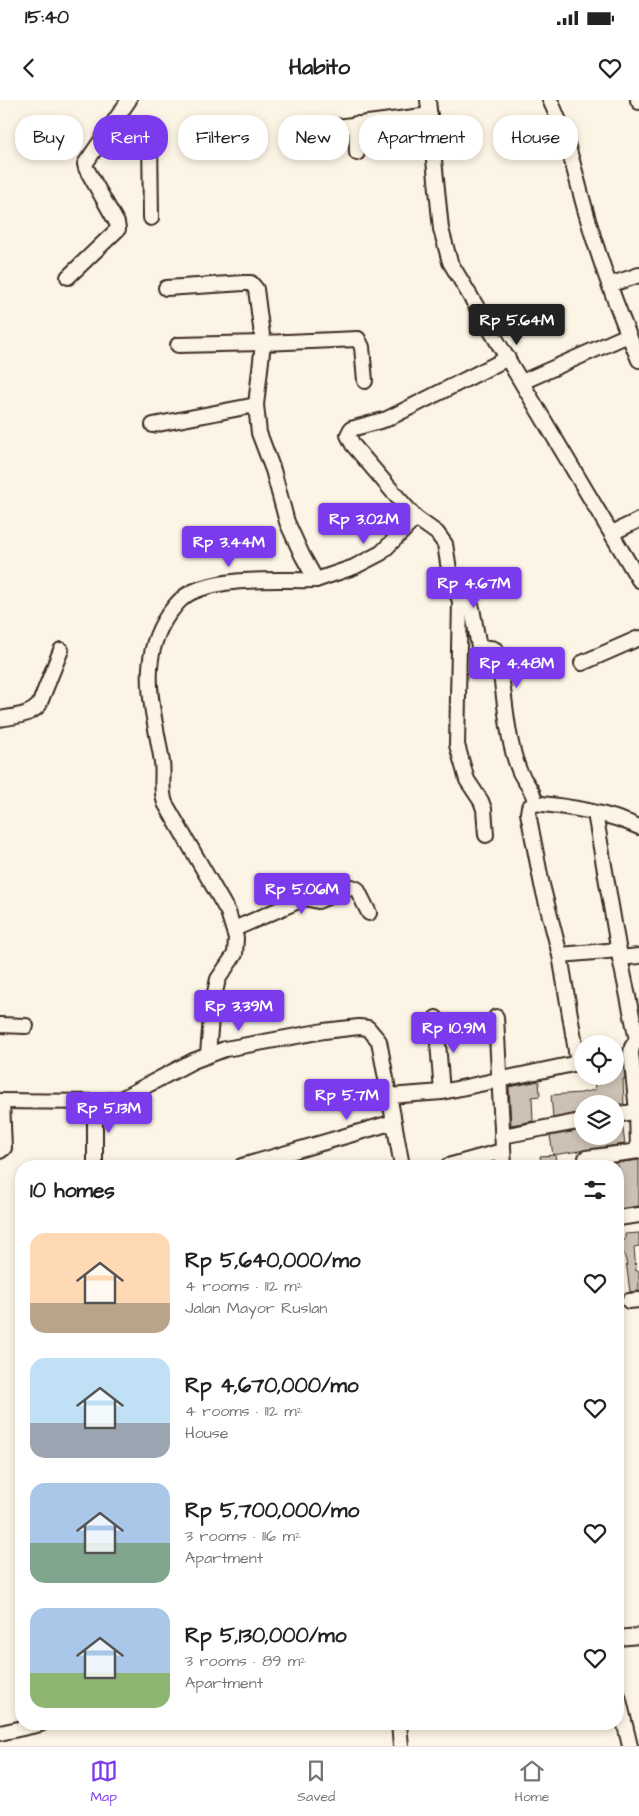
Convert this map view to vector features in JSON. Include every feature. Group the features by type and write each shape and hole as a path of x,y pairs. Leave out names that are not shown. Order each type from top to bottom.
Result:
{"street":[{"path":"119,115 129,100"},
{"path":"428,100 430,115"},
{"path":"550,100 560,120 570,148 586,216 609,284 639,360"},
{"path":"356,124 357,153"},
{"path":"349,125 359,124"},
{"path":"68,277 118,229 117,223 85,166 93,151"},
{"path":"150,160 151,218"},
{"path":"434,160 441,228 450,262 639,580"},
{"path":"609,284 639,275"},
{"path":"166,288 251,283 256,289 263,343 256,405 259,433 273,470 288,522 302,556 316,580"},
{"path":"522,382 628,335"},
{"path":"178,345 358,339 362,346 365,381"},
{"path":"486,835 482,801 467,780 457,745 460,601 450,576 445,544 443,539 416,518 353,445 348,433 351,430 387,419 508,358"},
{"path":"153,425 256,405"},
{"path":"208,1054 212,1006 218,979 235,954 236,938 228,912 165,803 161,791 162,764 148,679 152,651 158,629 177,602 191,593 220,583 316,580 354,567 381,553 416,518"},
{"path":"612,533 639,520"},
{"path":"389,1096 442,1092 578,1063 560,955 542,884 528,814 529,807 534,803 535,797 519,770 511,742 496,650 480,647 472,608 460,601"},
{"path":"582,663 639,638"},
{"path":"0,718 33,712 39,705 61,650"},
{"path":"534,803 566,806 621,819 639,827"},
{"path":"586,1158 639,1151 638,1111 631,1053 632,1047 637,1040 595,813"},
{"path":"234,929 305,898 318,901 352,888 357,889 369,913"},
{"path":"560,955 620,954 639,956"},
{"path":"496,1017 503,1160"},
{"path":"436,1018 442,1092"},
{"path":"0,1025 26,1026"},
{"path":"0,1151 4,1148 5,1141 1,1101 95,1102 121,1099 171,1071 208,1054 225,1049 324,1031 359,1027 368,1028 379,1041 401,1160"},
{"path":"95,1102 95,1160"},
{"path":"624,1113 638,1111"},
{"path":"263,1160 394,1122"},
{"path":"502,1136 574,1122"},
{"path":"470,1160 502,1151"},
{"path":"624,1217 639,1215"},
{"path":"624,1637 639,1636"},
{"path":"624,1721 630,1746"},
{"path":"0,1733 15,1730"},
{"path":"400,1730 401,1746"}],"building":[{"path":"539,1081 540,1096 532,1097 533,1121 511,1125 509,1087"},
{"path":"595,1085 623,1085 624,1095 574,1095 574,1114 553,1118 551,1095 595,1090"},
{"path":"574,1132 574,1145 618,1145 553,1155 550,1136"},
{"path":"555,1155 556,1160 541,1160 540,1156"},
{"path":"639,1160 639,1206 624,1208 624,1162"},
{"path":"639,1233 639,1246 634,1247 636,1271 639,1271 639,1291 630,1292 624,1254 625,1234"}]}
